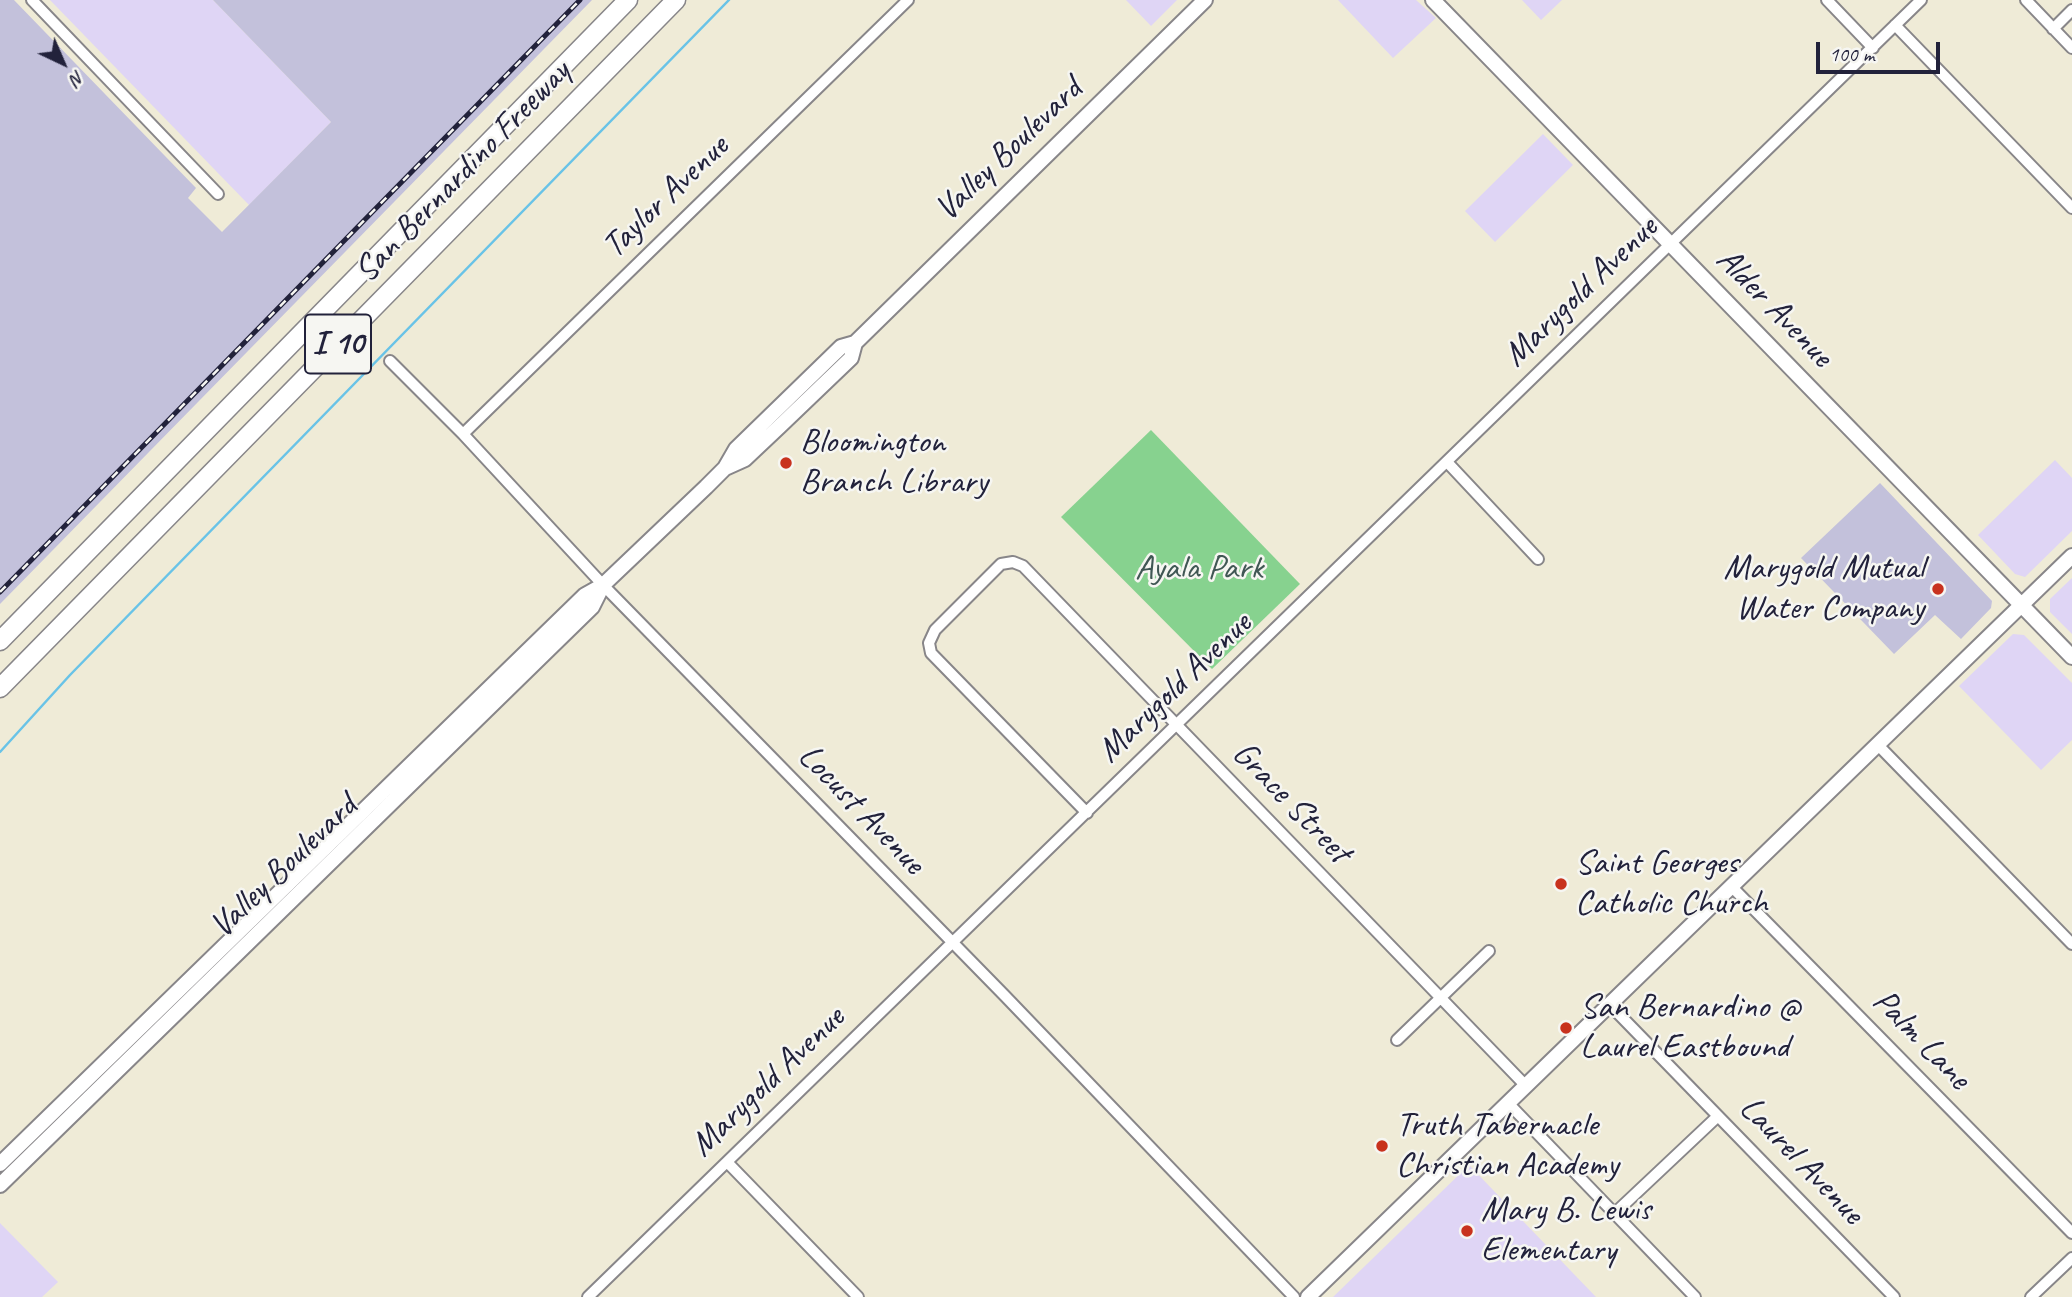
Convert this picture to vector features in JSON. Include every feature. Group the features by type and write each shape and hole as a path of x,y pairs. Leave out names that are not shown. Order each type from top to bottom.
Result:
{"highway":[{"name":"San Bernardino Freeway","path":"0,642 628,0"},
{"name":"San Bernardino Freeway","path":"0,688 676,0"}],"main road":[{"name":"Valley Boulevard","path":"0,1164 585,595 603,586 725,468 745,459 851,358 855,343 1205,0"},
{"name":"Alder Avenue","path":"1433,0 2072,657"},
{"path":"1308,1297 2072,556"},
{"name":"Valley Boulevard","path":"0,1185 583,616 592,607 603,586"}],"street":[{"path":"32,0 218,194"},
{"name":"Taylor Avenue","path":"463,433 908,0"},
{"path":"1827,0 1872,48"},
{"name":"Marygold Avenue","path":"588,1297 1921,0"},
{"path":"2026,0 2072,48"},
{"path":"2053,29 2072,10"},
{"path":"1895,24 2072,208"},
{"name":"Locust Avenue","path":"390,361 463,433 603,586 1294,1297"},
{"path":"1447,462 1538,559"},
{"name":"Grace Street","path":"1087,813 931,653 929,643 934,630 1001,564 1013,562 1023,566 1526,1086"},
{"path":"1878,744 2072,944"},
{"name":"Palm Lane","path":"1731,886 2072,1233"},
{"path":"1396,1040 1489,951"},
{"name":"Laurel Avenue","path":"1610,1004 1894,1297"},
{"path":"1508,1103 1695,1297"},
{"path":"1615,1213 1718,1116"},
{"path":"727,1162 858,1297"},
{"path":"2031,1297 2072,1258"}],"shaded area":[{"path":"0,0 14,0 196,188 188,198 222,232 331,122 213,0 592,0 0,604"},
{"path":"50,0 213,0 331,122 249,205"},
{"path":"1126,0 1177,0 1151,26"},
{"path":"1338,0 1416,0 1436,18 1393,58"},
{"path":"1522,0 1562,0 1541,20"},
{"path":"1543,134 1573,165 1495,242 1465,211"},
{"path":"2055,460 2072,478 2072,531 2025,577 2015,574 1978,535"},
{"path":"1880,483 1992,601 1991,608 1961,639 1935,615 1894,654 1801,558"},
{"path":"2072,578 2072,634 2050,612 2050,599"},
{"path":"2013,634 2024,635 2072,683 2072,740 2041,770 1959,686"},
{"name":"Mary B. Lewis Elementary","path":"1469,1165 1596,1297 1333,1297"},
{"path":"0,1223 58,1282 42,1297 0,1297"}],"green space":[{"name":"Ayala Park","path":"1151,430 1300,584 1212,669 1061,517"}],"waterway":[{"path":"0,752 70,675 729,0"}],"railway":[{"path":"0,592 580,0"}],"place":[{"name":"Bloomington Branch Library","path":"786,463"},
{"name":"Marygold Mutual Water Company","path":"1938,589"},
{"name":"Saint Georges Catholic Church","path":"1561,884"},
{"name":"San Bernardino @ Laurel Eastbound","path":"1566,1028"},
{"name":"Truth Tabernacle Christian Academy","path":"1382,1146"},
{"name":"Mary B. Lewis Elementary","path":"1467,1231"}]}
